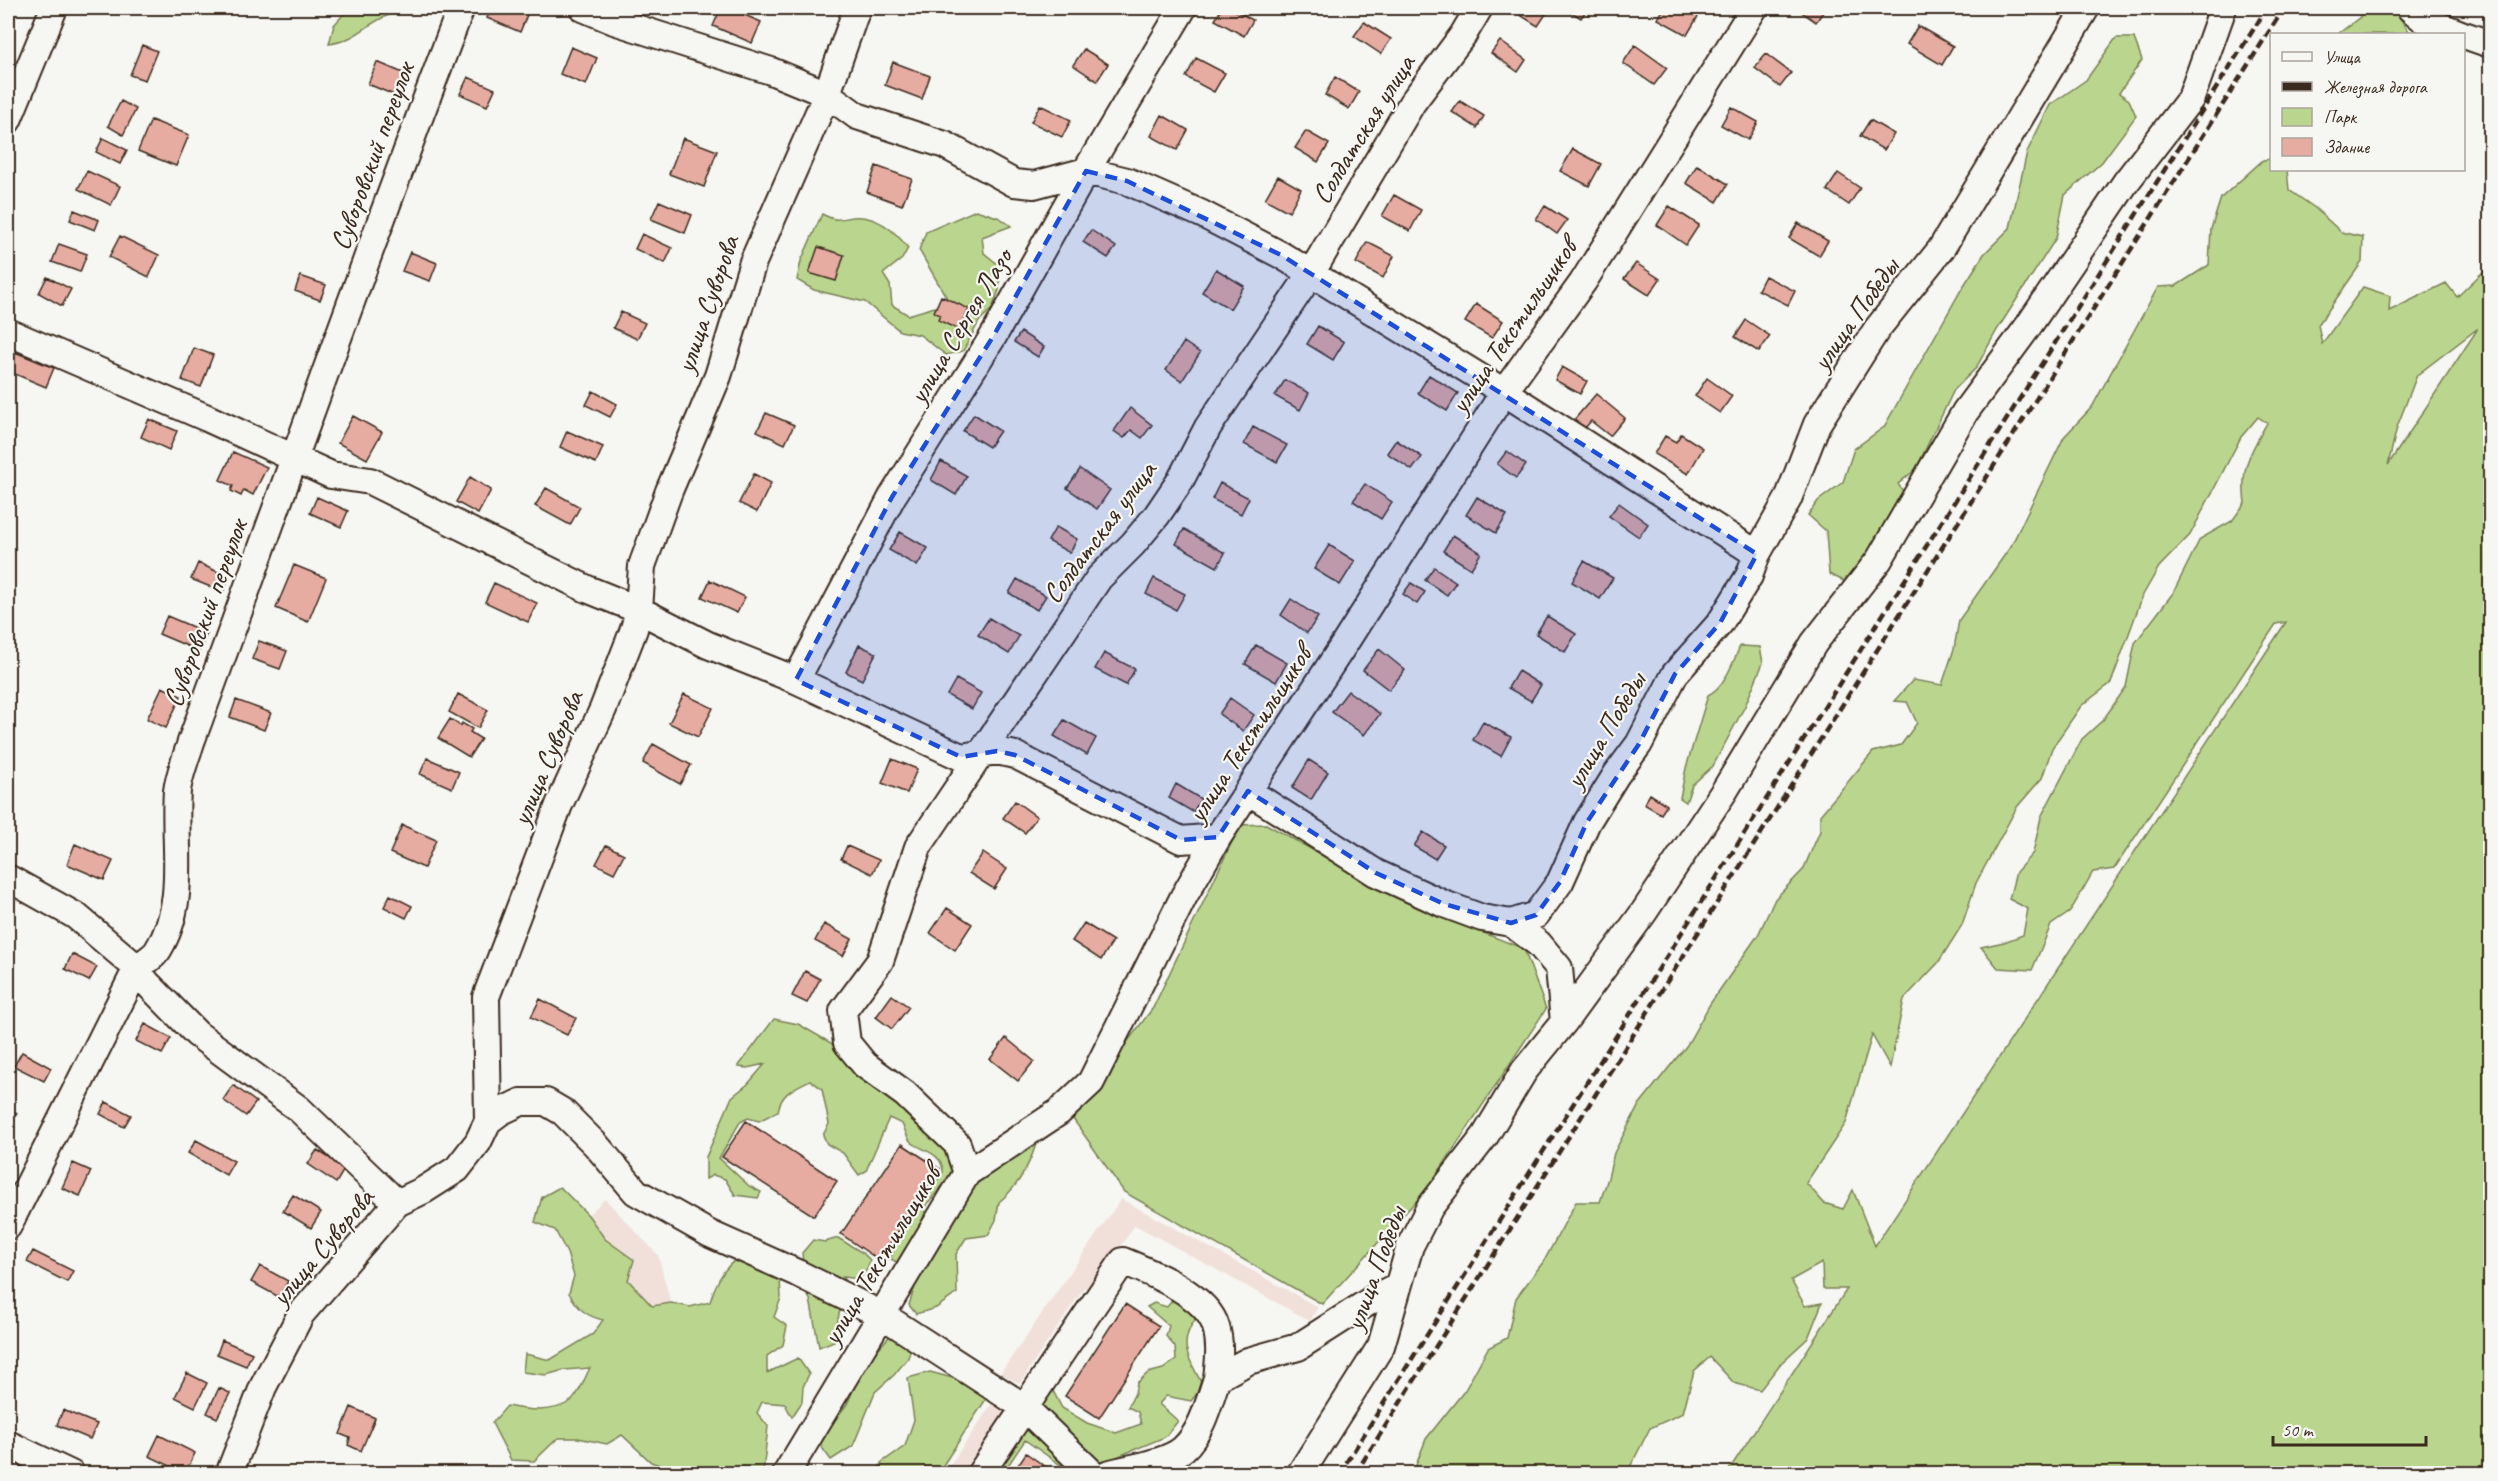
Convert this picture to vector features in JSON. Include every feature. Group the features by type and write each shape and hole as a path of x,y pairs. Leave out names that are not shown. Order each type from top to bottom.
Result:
{"street":[{"path":"8,120 54,8"},
{"name":"Суворовский переулок","path":"8,1226 137,968 157,952 168,929 175,902 179,862 177,790 191,742 296,459 401,163 461,8"},
{"path":"583,8 614,21 771,71 827,94 857,116 945,145 1014,183 1034,185 1086,171 1127,181 1202,214 1281,255 1310,275 1504,392 1757,554"},
{"name":"улица Суворова","path":"229,1473 263,1387 301,1314 397,1203 457,1169 478,1142 488,1122 486,997 559,805 603,709 634,629 639,610 642,566 669,490 718,376 753,262 827,94 857,8"},
{"name":"улица Сергея Лазо","path":"796,680 892,497 994,335 1086,171 1183,8"},
{"name":"Солдатская улица","path":"967,1173 957,1144 905,1094 865,1065 847,1042 843,1011 880,961 918,847 979,753 1099,578 1133,544 1157,515 1180,481 1208,427 1310,275 1412,103 1463,35 1479,8"},
{"name":"улица Текстильщиков","path":"786,1473 967,1173 1059,1112 1091,1082 1184,896 1218,837 1343,646 1504,392 1583,282 1754,8"},
{"name":"улица Победы","path":"1510,923 1536,915 1560,882 1587,822 1616,775 1640,744 1675,674 1720,623 1749,576 1757,554 1788,499 1817,424 1877,329 1941,249 2086,8"},
{"name":"улица Победы","path":"1300,1473 1381,1346 1410,1246 1430,1207 1485,1136 1524,1071 1564,1022 1644,912 1725,790 1814,643 1879,560 1965,412 2040,309 2126,182 2191,98 2223,8"},
{"path":"2410,8 2423,19 2457,33"},
{"path":"2465,36 2490,44"},
{"path":"8,332 331,475 370,481 587,589 639,610 708,645 796,680 961,757 997,751 1015,755 1181,840 1218,837"},
{"path":"1248,791 1376,873 1444,904 1482,918 1510,923 1539,944 1559,968 1564,1022"},
{"path":"8,878 76,916 137,968 146,982 197,1034 298,1109 397,1203"},
{"path":"488,1122 500,1112 521,1102 546,1102 563,1112 596,1145 636,1192 710,1234 796,1273 882,1316 1024,1407 1093,1473"},
{"path":"980,1473 1123,1261 1159,1275 1202,1305 1216,1325 1220,1352 1217,1378 1204,1416 1182,1450 1158,1461 1107,1473"},
{"path":"1217,1378 1248,1361 1298,1347 1378,1296 1398,1286"},
{"path":"8,1444 71,1473"}],"highlighted area":[{"path":"1086,171 1127,181 1281,255 1757,554 1720,623 1675,674 1639,744 1587,822 1560,882 1536,915 1511,923 1444,904 1376,873 1248,791 1218,837 1181,840 1015,755 997,751 961,757 796,680 892,497 994,335"}],"shaded area":[{"path":"605,1199 658,1255 671,1303 652,1306 627,1280 634,1260 605,1239 588,1215"},
{"path":"1121,1199 1318,1307 1310,1321 1135,1225 1091,1290 1084,1288 1020,1383 1000,1374"},
{"path":"993,1402 1005,1410 963,1473 944,1474"}],"green space":[{"path":"349,8 446,8 431,12 395,13 374,22 354,36 329,44 334,25"},
{"path":"2362,8 2393,8 2410,33 2339,33 2360,17"},
{"path":"2116,38 2134,38 2142,60 2119,93 2129,100 2136,116 2102,162 2065,195 2056,238 1997,330 1976,368 1954,390 1916,469 1898,484 1908,498 1848,583 1829,574 1826,531 1808,515 1818,501 1843,482 1854,449 1884,427 1961,290 1984,254 2010,228 2027,152 2050,105 2086,80"},
{"path":"2270,159 2270,171 2287,171 2289,190 2315,208 2341,232 2363,237 2362,262 2318,325 2322,344 2363,287 2390,296 2389,311 2446,283 2457,297 2485,270 2490,270 2490,1473 1727,1473 1847,1289 1823,1289 1822,1263 1791,1280 1805,1306 1822,1303 1808,1338 1781,1363 1760,1390 1734,1383 1710,1357 1694,1371 1683,1413 1650,1428 1627,1473 1413,1473 1426,1439 1465,1390 1488,1348 1507,1338 1516,1298 1544,1261 1576,1202 1600,1202 1614,1153 1639,1105 1687,1045 1710,1004 1758,935 1775,899 1803,870 1820,831 1820,815 1873,752 1901,745 1917,723 1907,702 1894,701 1913,680 1942,685 1954,649 1959,620 2011,546 2064,437 2092,407 2158,287 2176,286 2209,265 2211,229 2221,198 2263,160","holes":["2477,330 2388,465 2397,427 2417,375","2258,417 2267,423 2245,470 2245,503 2232,521 2200,539 2173,593 2135,643 2126,687 2103,720 2082,739 2041,817 2033,853 2016,872 2009,899 2028,909 2023,935 1981,947 1998,968 2032,970 2051,925 2070,912 2093,872 2114,869 2276,624 2286,622 1875,1246 1853,1190 1843,1209 1824,1203 1806,1183 1846,1123 1872,1035 1890,1067 1904,999 1938,963 1962,925 1976,883 2017,807 2042,778 2052,748 2081,706 2111,683 2143,595 2159,567 2190,535 2241,437"]},
{"path":"976,210 1000,218 1011,226 982,237 984,253 1000,266 999,290 992,309 980,320 963,351 946,355 920,335 900,331 865,302 814,290 797,280 801,261 822,214 835,219 861,217 884,225 908,248 902,259 883,274 890,285 892,305 908,315 935,307 948,300 919,250 926,232"},
{"path":"1740,646 1760,647 1763,663 1745,706 1713,766 1692,785 1686,802 1680,798 1686,768 1708,695 1724,680"},
{"path":"1266,824 1402,900 1524,949 1546,1009 1428,1188 1322,1304 1124,1192 1071,1116 1153,1008 1240,825"},
{"path":"774,1019 798,1024 831,1043 847,1061 877,1078 974,1178 1038,1137 1024,1173 999,1202 996,1220 988,1235 966,1238 956,1254 957,1293 936,1308 916,1314 909,1305 946,1190 942,1186 927,1204 921,1225 900,1264 891,1259 905,1227 943,1172 940,1161 911,1142 902,1124 889,1118 866,1171 859,1175 843,1153 827,1144 823,1135 829,1124 822,1089 810,1080 785,1095 778,1111 759,1121 748,1118 740,1122 719,1158 749,1186 761,1192 758,1198 735,1195 725,1179 713,1175 706,1179 706,1157 732,1097 748,1084 765,1064 747,1068 738,1067"},
{"path":"560,1187 588,1215 605,1239 634,1260 628,1280 652,1306 671,1303 690,1307 710,1302 721,1276 741,1256 780,1280 781,1298 774,1317 787,1326 783,1345 767,1356 767,1373 798,1358 809,1374 803,1387 802,1402 792,1417 785,1404 762,1402 757,1413 768,1426 763,1473 682,1473 651,1462 622,1435 607,1444 578,1438 558,1438 534,1461 511,1460 492,1423 507,1406 531,1410 564,1405 574,1398 590,1368 564,1370 546,1375 523,1372 525,1354 550,1360 593,1334 603,1320 587,1314 572,1299 569,1293 574,1276 567,1253 555,1230 535,1222 542,1197"},
{"path":"838,1238 863,1253 870,1260 860,1279 843,1277 848,1290 839,1314 834,1341 819,1347 810,1299 801,1286 804,1272 802,1253 813,1240 825,1242"},
{"path":"1175,1297 1191,1305 1195,1320 1189,1329 1187,1353 1203,1386 1191,1401 1166,1396 1159,1404 1178,1421 1165,1437 1102,1463 1087,1474 1072,1473 1025,1440 1003,1473 992,1474 1052,1389 1062,1408 1087,1423 1116,1433 1141,1424 1138,1412 1128,1407 1137,1383 1148,1373 1163,1369 1176,1360 1175,1347 1166,1336 1169,1326 1147,1307 1154,1303 1167,1307"},
{"path":"894,1331 912,1345 908,1358 875,1392 853,1446 831,1460 820,1445 825,1433 847,1404 865,1364"},
{"path":"930,1372 960,1380 988,1396 938,1473 878,1474 881,1463 905,1446 914,1420 908,1378"}],"building":[{"path":"8,8 17,8 8,31"},
{"path":"414,8 430,8 427,13"},
{"path":"491,8 529,10 520,32 487,18"},
{"path":"721,8 728,8 761,22 752,43 713,26"},
{"path":"1222,8 1230,8 1253,20 1244,36 1215,20"},
{"path":"1520,8 1550,8 1538,26 1517,13"},
{"path":"1564,8 1588,8 1581,18"},
{"path":"1664,8 1689,8 1700,13 1687,35 1658,19"},
{"path":"1796,8 1826,8 1816,22"},
{"path":"1364,22 1391,39 1381,54 1354,36"},
{"path":"1918,26 1953,46 1942,65 1907,44"},
{"path":"1500,41 1526,60 1518,72 1491,53"},
{"path":"142,45 157,51 145,80 130,75"},
{"path":"1635,45 1667,68 1654,85 1623,63"},
{"path":"571,47 597,58 586,85 560,74"},
{"path":"1084,49 1108,64 1097,81 1073,65"},
{"path":"1766,54 1791,73 1780,87 1755,68"},
{"path":"1196,58 1225,73 1214,92 1186,77"},
{"path":"377,62 410,76 401,98 368,84"},
{"path":"893,62 930,76 922,99 885,85"},
{"path":"468,77 495,89 487,106 460,94"},
{"path":"1335,77 1359,92 1349,109 1325,95"},
{"path":"121,101 136,109 123,135 108,126"},
{"path":"1460,101 1484,116 1477,128 1452,112"},
{"path":"1040,105 1071,120 1062,137 1031,122"},
{"path":"1731,107 1758,122 1748,140 1721,125"},
{"path":"1162,115 1188,130 1177,150 1151,136"},
{"path":"151,120 189,135 176,166 138,151"},
{"path":"1870,120 1894,134 1884,150 1860,136"},
{"path":"1306,131 1329,144 1318,162 1295,148"},
{"path":"103,138 127,150 120,164 96,152"},
{"path":"683,138 717,151 704,187 669,174"},
{"path":"1573,149 1601,164 1589,186 1560,171"},
{"path":"1697,165 1728,184 1717,202 1686,183"},
{"path":"876,166 912,179 902,205 867,192"},
{"path":"87,171 120,186 111,205 78,189"},
{"path":"1838,173 1860,188 1849,205 1827,190"},
{"path":"1278,176 1301,189 1289,212 1265,199"},
{"path":"1394,195 1421,210 1410,231 1382,216"},
{"path":"659,201 692,215 685,233 651,219"},
{"path":"1545,206 1567,220 1557,234 1536,219"},
{"path":"1669,206 1699,225 1686,245 1657,225"},
{"path":"74,210 99,220 95,230 70,220"},
{"path":"1798,223 1828,241 1819,256 1789,238"},
{"path":"1091,230 1116,247 1108,258 1083,242"},
{"path":"642,234 672,248 665,263 635,249"},
{"path":"120,236 159,255 149,277 109,257"},
{"path":"1367,242 1394,256 1383,278 1356,263"},
{"path":"59,244 87,254 80,272 52,262"},
{"path":"818,247 844,255 836,281 809,273"},
{"path":"410,252 437,263 430,281 402,271"},
{"path":"1636,263 1660,279 1649,295 1624,279"},
{"path":"1216,269 1244,286 1230,309 1202,292"},
{"path":"300,276 326,285 320,300 295,291"},
{"path":"1765,276 1795,291 1788,305 1758,290"},
{"path":"47,277 71,289 62,306 39,293"},
{"path":"941,296 969,309 959,330 938,320 940,315 934,312"},
{"path":"1476,304 1503,321 1492,338 1465,322"},
{"path":"621,312 645,323 637,339 613,328"},
{"path":"1746,320 1770,336 1759,352 1735,337"},
{"path":"1318,326 1344,342 1333,360 1307,344"},
{"path":"1021,332 1044,347 1038,357 1014,342"},
{"path":"1184,342 1200,353 1182,381 1166,370"},
{"path":"194,348 213,355 201,387 182,380"},
{"path":"15,352 54,368 46,387 8,371"},
{"path":"1562,367 1587,381 1580,394 1555,380"},
{"path":"1429,375 1458,393 1447,411 1418,393"},
{"path":"1707,378 1732,396 1720,413 1695,396"},
{"path":"1285,380 1309,393 1300,410 1275,396"},
{"path":"593,391 617,404 610,417 586,405"},
{"path":"1596,394 1625,418 1610,436 1591,421 1584,429 1574,420"},
{"path":"1130,408 1152,425 1142,438 1131,430 1124,438 1114,431"},
{"path":"766,413 794,425 785,444 757,431"},
{"path":"974,414 1000,431 989,447 963,431"},
{"path":"353,416 382,432 367,459 338,443"},
{"path":"149,419 177,431 169,450 141,437"},
{"path":"1253,427 1287,445 1277,462 1244,444"},
{"path":"567,431 603,447 596,463 560,447"},
{"path":"1681,434 1703,448 1688,474 1654,454 1665,436 1676,442"},
{"path":"1396,440 1422,457 1412,470 1387,453"},
{"path":"1507,451 1526,465 1516,478 1497,464"},
{"path":"233,452 267,467 253,495 244,490 241,496 231,491 233,486 220,480"},
{"path":"941,461 967,476 956,495 931,480"},
{"path":"1080,469 1110,490 1097,509 1067,488"},
{"path":"754,474 771,483 757,512 739,503"},
{"path":"470,477 491,490 478,514 456,502"},
{"path":"1220,483 1249,498 1241,514 1212,499"},
{"path":"1365,484 1392,502 1381,519 1353,501"},
{"path":"546,488 580,507 570,525 535,506"},
{"path":"317,497 348,511 341,527 310,513"},
{"path":"1477,497 1507,515 1496,533 1466,515"},
{"path":"1619,503 1648,524 1639,537 1609,516"},
{"path":"1056,527 1077,539 1070,553 1048,541"},
{"path":"1184,529 1225,553 1217,567 1176,544"},
{"path":"900,532 928,548 917,566 889,550"},
{"path":"1453,535 1481,553 1471,569 1443,551"},
{"path":"1329,545 1355,561 1340,585 1314,569"},
{"path":"1584,561 1613,578 1600,599 1572,582"},
{"path":"198,563 229,577 223,592 191,579"},
{"path":"294,565 326,578 308,622 276,608"},
{"path":"1434,567 1456,582 1447,595 1425,580"},
{"path":"1154,578 1185,594 1176,610 1146,594"},
{"path":"1017,579 1046,596 1037,610 1009,593"},
{"path":"710,580 745,597 737,613 702,597"},
{"path":"494,583 537,603 528,622 485,602"},
{"path":"1411,583 1425,592 1417,604 1403,594"},
{"path":"1291,599 1318,617 1307,633 1281,615"},
{"path":"167,616 207,633 199,651 159,634"},
{"path":"1547,616 1576,634 1565,652 1536,634"},
{"path":"989,618 1019,636 1009,654 978,635"},
{"path":"259,641 287,651 280,669 252,659"},
{"path":"859,645 876,653 862,680 846,672"},
{"path":"1256,645 1287,663 1276,682 1245,664"},
{"path":"1379,649 1405,670 1389,690 1363,670"},
{"path":"1104,653 1135,669 1126,685 1095,669"},
{"path":"1518,671 1541,685 1531,701 1508,688"},
{"path":"956,679 981,693 972,709 947,695"},
{"path":"162,687 181,696 166,728 147,719"},
{"path":"1348,691 1380,714 1364,735 1332,712"},
{"path":"458,694 488,710 478,728 449,712"},
{"path":"684,694 713,708 698,737 669,723"},
{"path":"1230,698 1254,715 1243,731 1219,714"},
{"path":"236,700 271,713 264,730 230,717"},
{"path":"450,719 461,726 462,723 472,729 470,732 481,739 469,757 438,738"},
{"path":"1064,720 1096,738 1087,755 1054,736"},
{"path":"1483,722 1511,737 1501,756 1473,740"},
{"path":"653,744 691,765 680,784 643,763"},
{"path":"427,758 459,772 452,788 420,774"},
{"path":"892,759 917,769 907,793 882,783"},
{"path":"1309,760 1328,772 1311,800 1292,788"},
{"path":"1176,784 1201,799 1193,812 1169,798"},
{"path":"1650,794 1667,805 1661,814 1644,804"},
{"path":"1015,801 1037,817 1025,833 1003,818"},
{"path":"402,825 436,840 424,868 390,853"},
{"path":"1423,832 1444,845 1435,859 1414,846"},
{"path":"75,844 113,861 104,880 67,864"},
{"path":"606,845 624,854 614,873 596,864"},
{"path":"847,846 879,860 872,874 841,859"},
{"path":"983,853 1007,869 994,889 969,873"},
{"path":"390,895 412,906 406,918 384,907"},
{"path":"947,908 972,924 955,950 930,933"},
{"path":"1084,923 1113,941 1101,960 1072,941"},
{"path":"824,924 852,939 843,956 815,941"},
{"path":"72,954 97,967 89,981 65,969"},
{"path":"805,971 820,979 807,1003 792,996"},
{"path":"892,995 909,1007 892,1029 876,1017"},
{"path":"540,999 576,1018 567,1035 531,1017"},
{"path":"145,1024 171,1038 162,1054 136,1041"},
{"path":"1006,1038 1034,1061 1018,1081 990,1059"},
{"path":"22,1052 51,1068 44,1081 14,1066"},
{"path":"233,1085 256,1102 246,1116 223,1100"},
{"path":"106,1102 131,1115 124,1127 100,1114"},
{"path":"8,1108 17,1113 8,1131"},
{"path":"746,1121 837,1181 814,1216 722,1157"},
{"path":"196,1140 234,1161 226,1175 188,1153"},
{"path":"902,1144 940,1169 879,1260 841,1234"},
{"path":"317,1150 345,1168 336,1183 308,1164"},
{"path":"73,1163 91,1171 80,1196 62,1188"},
{"path":"293,1195 321,1212 311,1228 283,1211"},
{"path":"33,1251 73,1271 67,1282 27,1262"},
{"path":"260,1266 288,1281 279,1297 251,1282"},
{"path":"1125,1304 1159,1326 1099,1418 1065,1396"},
{"path":"222,1340 252,1353 246,1366 217,1354"},
{"path":"187,1373 207,1383 195,1407 175,1397"},
{"path":"219,1388 230,1393 217,1418 207,1413"},
{"path":"351,1407 375,1418 361,1451 348,1445 350,1438 340,1434"},
{"path":"63,1410 97,1424 90,1439 57,1425"},
{"path":"159,1435 195,1453 185,1473 149,1456"},
{"path":"1026,1453 1056,1474 1012,1474"}],"railway":[{"path":"1339,1474 2267,8"},
{"path":"1355,1474 2284,8"}]}
